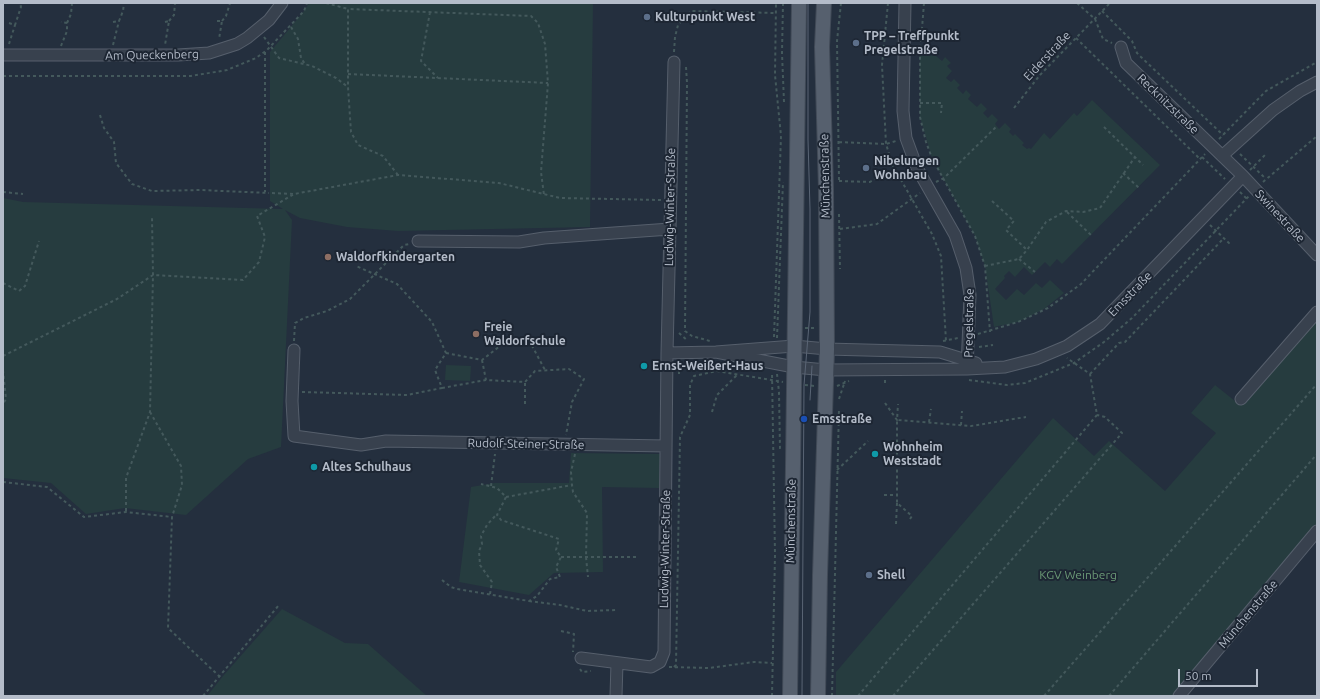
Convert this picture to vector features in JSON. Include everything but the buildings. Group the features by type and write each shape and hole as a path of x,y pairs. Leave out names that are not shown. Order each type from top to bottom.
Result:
{"main road":[{"name":"Münchenstraße","path":"790,696 799,3"},
{"name":"Münchenstraße","path":"818,696 827,349 823,7"}],"street":[{"name":"Am Queckenberg","path":"3,55 195,55 209,53 237,44 259,29 269,20 282,3"},
{"name":"Pregelstraße","path":"905,3 903,111 906,138 914,162 955,235 966,268 970,295 968,370"},
{"name":"Recknitzstraße","path":"1121,46 1126,63 1222,156"},
{"name":"Ludwig-Winter-Straße","path":"660,662 664,652 667,353 674,62"},
{"path":"1243,176 1222,156 1272,110 1300,91 1317,82"},
{"name":"Emsstraße","path":"794,367 826,370 968,370 1024,363 1058,351 1092,331 1110,315 1243,176"},
{"name":"Swinestraße","path":"1243,176 1317,255"},
{"path":"418,241 519,242 544,238 670,230"},
{"path":"1240,399 1317,312"},
{"path":"667,353 716,352 794,346 827,349"},
{"name":"Emsstraße","path":"827,349 940,352 968,370"},
{"path":"292,391 294,350"},
{"path":"716,352 794,367"},
{"name":"Rudolf-Steiner-Straße","path":"292,391 294,436 361,445 386,441 666,446"},
{"name":"Münchenstraße","path":"1179,696 1317,531"},
{"path":"577,657 651,667 660,662"},
{"path":"616,696 617,663"}],"path":[{"path":"3,46 9,45 21,7 20,3"},
{"path":"68,47 60,47 71,14 72,3"},
{"path":"120,46 112,46 124,3"},
{"path":"165,46 169,22 174,15 175,3"},
{"path":"226,37 218,40 222,21 226,16 230,3"},
{"path":"326,3 348,9 531,16 538,23 545,44 548,83 541,172 544,195"},
{"path":"924,3 920,62 920,117 926,142 943,178 975,236 985,266 990,332"},
{"path":"1077,3 1095,19 1103,39 1121,46"},
{"name":"Eiderstraße","path":"1014,108 1040,75 1110,3"},
{"path":"348,9 348,87 351,132 358,145 383,156 398,175"},
{"path":"674,62 674,37 678,25 692,11 775,13"},
{"path":"1102,11 1132,41 1137,53 1223,135 1233,147 1266,179"},
{"path":"430,12 421,60 439,78"},
{"path":"217,21 222,21"},
{"path":"61,22 67,23"},
{"path":"113,22 119,22"},
{"path":"9,23 15,25"},
{"path":"291,27 298,39 302,58 306,65"},
{"path":"259,29 279,58 306,65 336,78 348,87"},
{"path":"1076,38 1246,199"},
{"path":"158,46 172,46"},
{"path":"265,52 265,193"},
{"path":"1223,135 1266,91 1317,62"},
{"path":"685,64 687,82 685,331 692,336 712,341"},
{"path":"348,74 548,83"},
{"path":"920,103 942,103 941,113"},
{"path":"100,115 104,128 114,142 116,163 132,184 152,191 200,190 294,194 398,175 500,183 560,198 670,200"},
{"path":"840,229 877,224 943,178 997,126"},
{"path":"1104,127 1143,165"},
{"path":"968,370 1007,385 1025,383 1074,363 1104,342 1132,318 1266,179 1317,136"},
{"path":"839,142 886,144 906,138"},
{"path":"973,335 990,332 1018,322 1048,308 1081,284 1205,153"},
{"path":"1243,176 1266,154"},
{"path":"985,266 1020,259 1046,222 1066,211 1083,212 1100,208 1135,157"},
{"path":"1123,173 1138,188"},
{"path":"839,181 870,182 875,179"},
{"path":"3,192 23,194"},
{"path":"3,356 117,299 153,275 243,280 259,262 265,237 257,216 294,194"},
{"path":"992,201 1014,221 1006,230 1027,250"},
{"path":"1066,211 1092,236"},
{"path":"126,512 126,478 150,412 153,275 152,217"},
{"path":"1203,218 1231,245"},
{"path":"1090,374 1119,343 1125,342 1224,238"},
{"path":"3,283 19,291 25,286 39,241"},
{"path":"294,350 295,324 304,318 327,312 350,299 404,245 418,241"},
{"path":"1020,259 1035,272"},
{"path":"356,266 397,284 432,322 446,352"},
{"path":"946,341 959,338"},
{"path":"482,360 509,339 530,342 545,370"},
{"path":"1058,351 1090,374 1097,414"},
{"path":"446,352 482,360"},
{"path":"442,388 435,370 446,352"},
{"path":"482,360 486,380"},
{"path":"525,404 525,382 535,371 569,368 584,379 572,402 565,440"},
{"path":"3,370 6,399 3,404"},
{"path":"674,667 676,665 680,437 690,415 690,385 694,376 717,371 794,384 839,386 844,384"},
{"path":"712,412 717,395 738,374"},
{"path":"292,391 407,395 486,380 525,382"},
{"path":"1044,696 1317,384"},
{"path":"885,403 897,420"},
{"path":"896,524 898,404"},
{"path":"929,422 931,409"},
{"path":"961,425 962,411"},
{"path":"150,412 181,466 182,485 172,517 168,628 219,676"},
{"path":"858,696 1097,414"},
{"path":"893,696 1122,433 1105,418 1097,414"},
{"path":"897,420 971,426 1026,417"},
{"path":"837,470 868,441"},
{"path":"491,486 497,443"},
{"path":"576,445 571,472 572,485 573,492 587,513 586,557 588,577"},
{"path":"1109,696 1317,454"},
{"path":"885,462 897,462"},
{"path":"3,482 47,487 84,518 126,512 172,517"},
{"path":"481,484 491,486 506,497 572,485"},
{"path":"884,494 897,495"},
{"path":"490,594 492,582 480,565 479,551 482,544 481,536 487,525 497,515 506,497"},
{"path":"897,502 912,516 910,519"},
{"path":"497,515 501,520 559,539 556,550 561,557"},
{"path":"561,557 639,557"},
{"path":"529,601 537,596 550,579 560,577 556,568 561,557"},
{"path":"442,580 451,587 560,605 587,612 617,610"},
{"path":"203,696 279,605"},
{"path":"561,631 574,634 577,657"},
{"path":"660,662 669,667 709,668 754,662 772,663"}],"green space":[{"path":"309,3 593,3 590,227 398,231 347,227 300,218 285,210 292,220 281,447 248,459 186,515 125,508 86,514 51,483 3,478 3,198 23,202 283,209 270,201 270,52"},
{"path":"920,54 936,56 942,61 945,57 951,63 947,66 952,71 946,78 951,82 954,79 960,85 957,88 963,94 966,90 971,95 968,99 977,107 981,103 987,109 983,113 988,118 992,114 998,120 995,124 999,129 1005,123 1011,129 1009,132 1013,136 1015,134 1024,143 1022,145 1027,149 1031,149 1044,133 1050,139 1074,113 1077,116 1092,100 1160,165 1062,264 1057,259 1050,267 1045,262 1032,275 1024,267 1015,277 1009,271 1004,276 1005,278 995,289 1006,300 1017,289 1024,295 1036,283 1042,288 1050,280 1064,293 1044,309 1018,322 994,327 985,266 975,236 932,158 920,117"},
{"name":"KGV Weinberg","path":"1317,316 1317,525 1175,696 836,696 836,672 1053,418 1094,456 1109,441 1165,491 1216,433 1191,413 1215,385 1240,405"},
{"path":"446,365 471,366 470,381 445,380"},
{"path":"571,453 660,454 659,488 602,487 603,572 554,573 529,595 459,582 471,487 495,483 569,483"},
{"path":"282,609 345,643 368,644 427,696 207,696"}],"tram line":[{"path":"802,696 804,385 810,312 808,3"},
{"path":"810,400 812,366"}],"place":[{"name":"Kulturpunkt West","path":"647,17"},
{"name":"TPP – Treffpunkt Pregelstraße","path":"856,43"},
{"name":"Nibelungen Wohnbau","path":"866,168"},
{"name":"Waldorfkindergarten","path":"328,257"},
{"name":"Freie Waldorfschule","path":"476,334"},
{"name":"Ernst-Weißert-Haus","path":"644,366"},
{"name":"Emsstraße","path":"804,419"},
{"name":"Wohnheim Weststadt","path":"875,454"},
{"name":"Altes Schulhaus","path":"314,467"},
{"name":"Shell","path":"869,575"}]}
